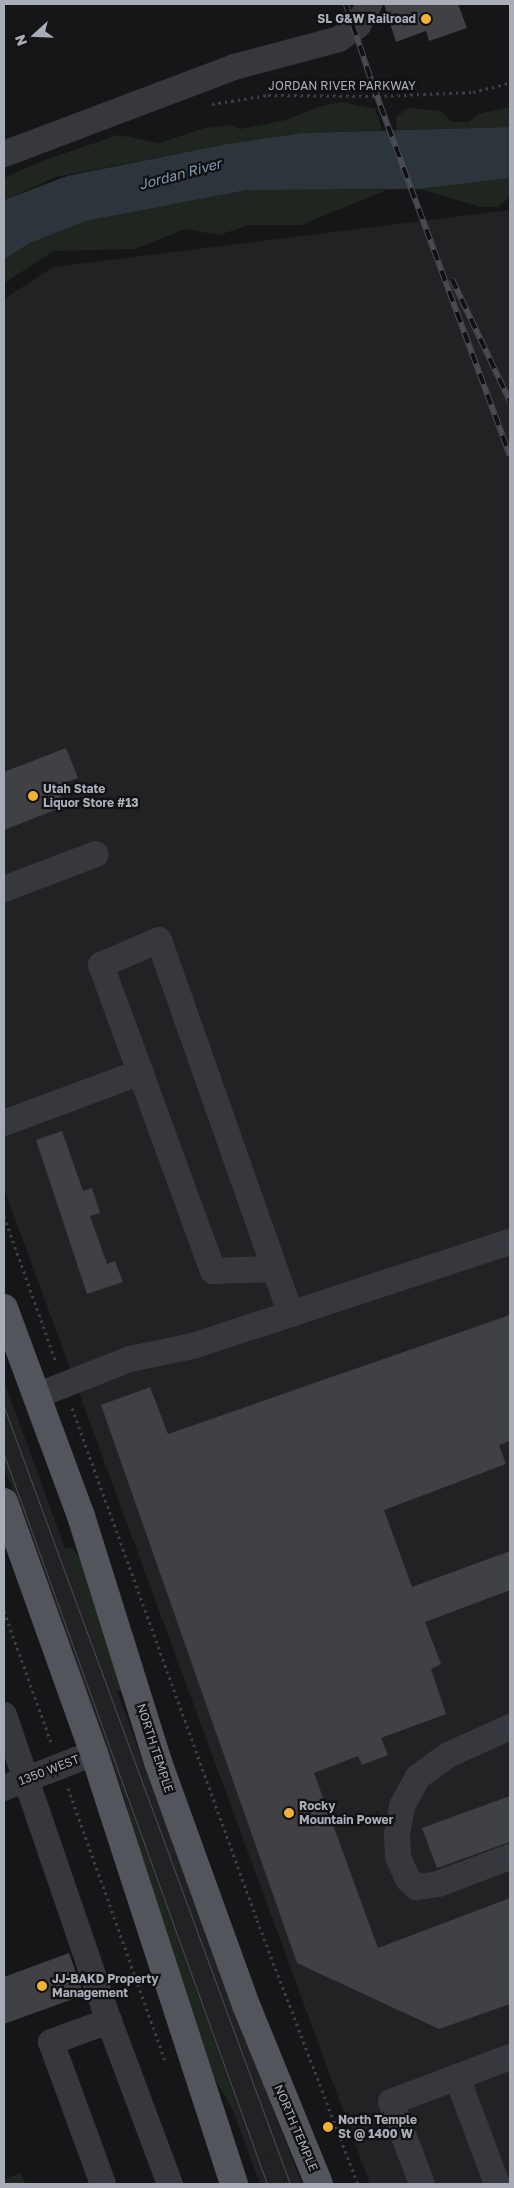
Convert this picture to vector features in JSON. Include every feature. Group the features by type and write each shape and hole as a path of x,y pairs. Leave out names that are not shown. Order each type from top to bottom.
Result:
{"main road":[{"name":"NORTH TEMPLE","path":"4,1308 81,1516 181,1826 246,2005 319,2184"},
{"path":"4,1502 94,1753 234,2184"}],"street":[{"path":"4,154 234,67 339,39 358,25 369,4"},
{"path":"4,889 96,854"},
{"path":"274,1268 214,1271 102,964 158,940 291,1314"},
{"path":"4,1123 141,1072"},
{"path":"36,1396 130,1359 193,1346 510,1242"},
{"path":"4,1715 14,1784 109,2021 170,2184"},
{"path":"510,1728 448,1755 418,1777 402,1806 397,1835 398,1857 408,1879 417,1887 438,1884 510,1857"},
{"name":"1350 WEST","path":"14,1784 94,1753"},
{"path":"103,2184 51,2042 109,2021"},
{"path":"422,2184 391,2102 510,2057"},
{"path":"457,2077 497,2184"}],"path":[{"name":"JORDAN RIVER PARKWAY","path":"208,104 268,95 378,96 473,92 509,83"},
{"path":"4,1216 257,1920 358,2184"},
{"path":"4,1611 166,2065"}],"shaded area":[{"path":"341,102 375,109 382,130 302,133 227,144 56,177 4,200 4,178 42,161 118,135 159,143 205,128 230,125 240,129 286,120 319,107"},
{"path":"510,107 510,127 397,130 396,117 408,108 441,111 452,122 469,122 478,114"},
{"path":"510,178 510,197 498,207 481,207 419,189"},
{"path":"247,190 387,190 301,225 249,225 219,235 185,229 135,249 54,251 4,283 4,259 30,243 86,221"},
{"path":"510,210 510,2184 370,2184 4,1189 4,299 53,267"},
{"path":"4,1381 222,1978 302,2184 285,2184 271,2149 268,2150 280,2184 260,2184 232,2108 236,2106 4,1466"},
{"path":"71,1547 80,1558 122,1690 117,1691 64,1549"},
{"path":"129,1807 237,2106 232,2108 207,2066 126,1809"},
{"path":"268,2149 271,2149 285,2184 280,2184"},
{"path":"21,2173 25,2184 4,2184 4,2179"}],"water":[{"name":"Jordan River","path":"510,127 510,178 419,189 247,190 86,221 30,243 4,259 4,200 67,176 227,144 302,133"}],"building":[{"name":"SL G&W Railroad","path":"384,4 458,4 467,28 429,41 426,31 396,42"},
{"name":"Utah State Liquor Store #13","path":"66,748 78,778 57,786 65,806 4,830 4,772"},
{"path":"62,1131 83,1191 92,1188 100,1213 90,1216 107,1264 115,1261 123,1282 87,1294 36,1140"},
{"path":"510,1315 510,1441 499,1445 506,1464 384,1510 412,1587 510,1551 510,1590 425,1622 441,1664 431,1669 446,1714 381,1738 388,1755 362,1765 358,1756 314,1773 378,1948 510,1898 510,2004 439,2029 297,1963 101,1405 150,1387 168,1434"},
{"path":"510,1796 510,1842 437,1868 422,1828"},
{"name":"JJ-BAKD Property Management","path":"69,1953 84,1995 4,2024 4,1977"}],"tram line":[{"path":"4,1407 290,2184"},
{"path":"4,1455 267,2184"}],"railway":[{"path":"346,4 373,85 510,456"},
{"path":"452,279 510,401"}],"place":[{"name":"SL G&W Railroad","path":"426,19"},
{"name":"Utah State Liquor Store #13","path":"33,796"},
{"name":"Rocky Mountain Power","path":"289,1813"},
{"name":"JJ-BAKD Property Management","path":"42,1986"},
{"name":"North Temple St @ 1400 W","path":"328,2127"}]}
